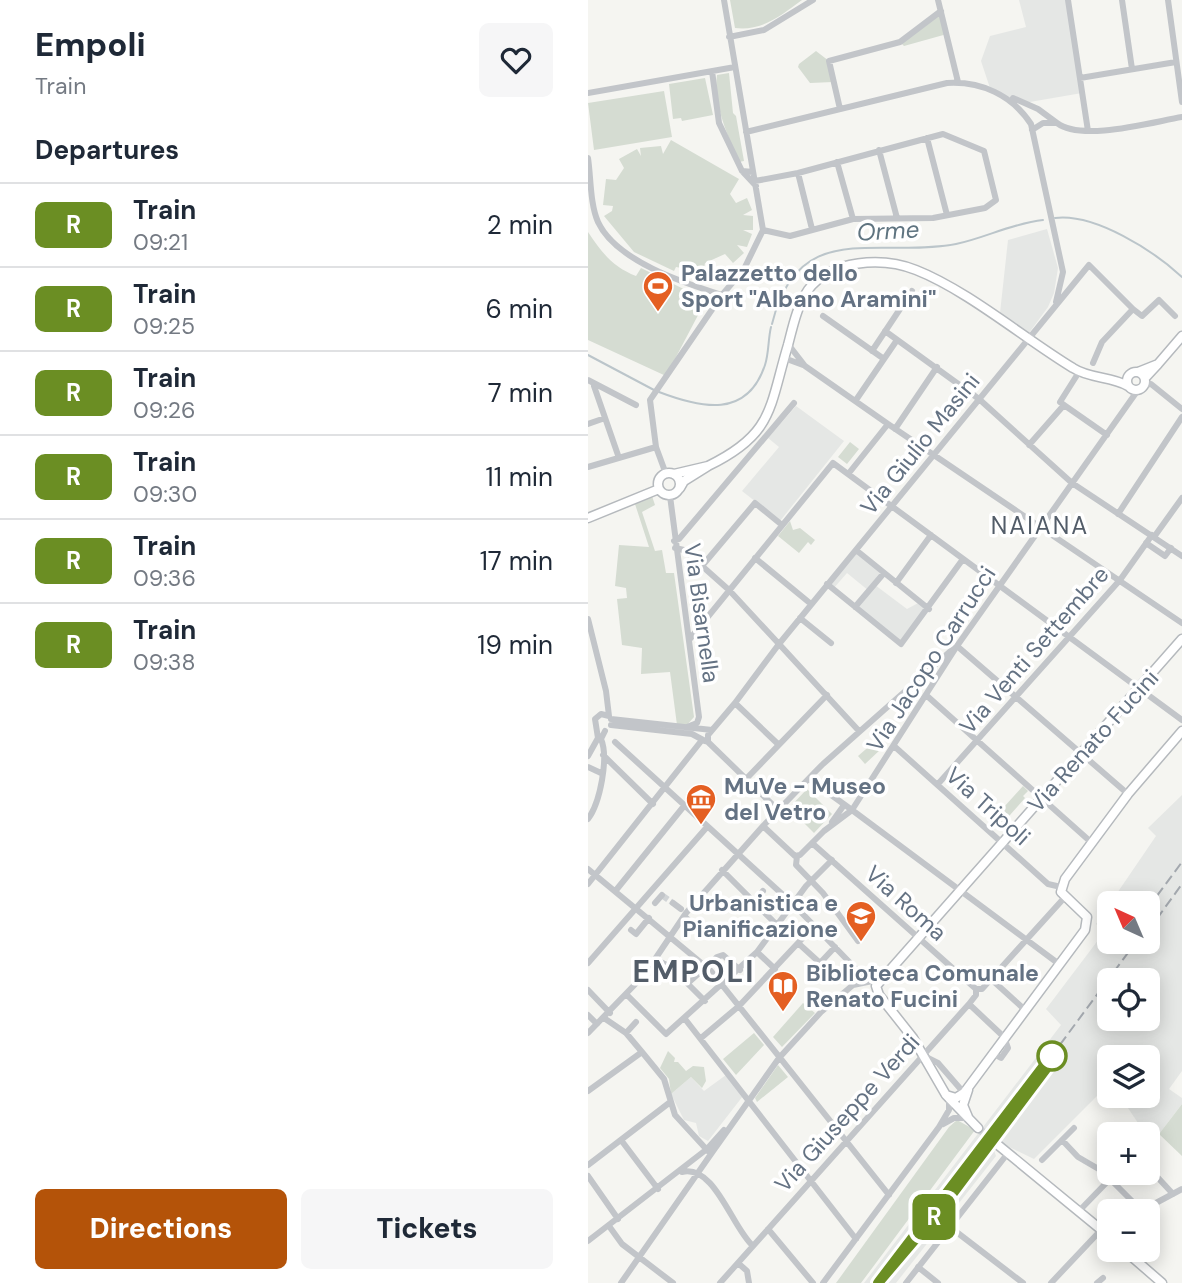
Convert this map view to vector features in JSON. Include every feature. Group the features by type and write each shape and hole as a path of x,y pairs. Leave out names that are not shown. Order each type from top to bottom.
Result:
{"main road":[{"path":"659,489 670,496 684,481 742,448 759,430 773,401 798,310 810,288 839,268 866,263 901,265 917,270 1079,372 1128,386 1158,364 1182,335"},
{"path":"1108,379 1139,380"},
{"path":"659,489 659,480 670,474 708,466"},
{"path":"670,474 679,479 680,488"},
{"path":"588,518 659,489"},
{"name":"Via Renato Fucini","path":"876,990 882,979 918,937 1182,639"},
{"path":"946,1096 956,1098 964,1093 1085,930 1088,920 1065,897 1061,887 1128,794 1182,731"},
{"path":"876,990 908,1031 946,1096 972,1123"},
{"path":"971,1083 964,1105 972,1123"},
{"path":"998,1145 1097,1223"},
{"path":"1138,1262 1162,1283"}],"street":[{"path":"670,474 656,447 650,400 722,295 744,268 763,230 724,0"},
{"path":"729,37 771,27 813,0"},
{"path":"938,0 958,82"},
{"path":"1068,0 1088,131"},
{"path":"1122,0 1132,69"},
{"path":"1168,0 1182,102"},
{"path":"840,109 829,61 900,42 941,11"},
{"path":"1080,78 1176,62"},
{"path":"588,93 735,67"},
{"path":"712,71 719,123 742,171 756,183"},
{"path":"746,132 958,82 1000,93 1071,131 1088,131 1182,117"},
{"path":"1000,93 1023,112 1031,127 1063,279 1051,311"},
{"path":"1031,127 1036,117 1047,116"},
{"path":"1031,127 1043,123 1057,123"},
{"path":"756,183 943,134 984,151 996,200 985,208 947,215 853,219 790,236 763,230"},
{"path":"929,137 947,215"},
{"path":"879,150 897,218"},
{"path":"588,158 597,219 617,245 644,263 682,282 722,295"},
{"path":"837,162 853,219"},
{"path":"742,171 754,172"},
{"path":"798,173 812,229"},
{"path":"588,224 597,219"},
{"name":"Via Giulio Masini","path":"588,882 598,874 811,604 1089,265 1133,309"},
{"path":"872,351 912,291"},
{"path":"1093,363 1102,342 1133,309 1142,316 1159,300 1175,316"},
{"path":"823,316 884,359"},
{"path":"885,331 979,399 1072,483 1182,556"},
{"path":"856,400 897,340"},
{"path":"786,351 895,429 1182,623"},
{"path":"786,351 795,359"},
{"path":"781,369 795,359"},
{"path":"895,429 937,367"},
{"path":"1029,445 1053,418 1051,413 1062,404 1079,372"},
{"path":"1139,380 1151,384 1182,409"},
{"name":"Via Jacopo Carrucci","path":"824,831 852,810 957,646 1107,435 1139,380"},
{"path":"591,383 636,405"},
{"path":"591,383 619,458"},
{"path":"794,403 675,544 729,590 859,731"},
{"path":"1062,404 1107,435"},
{"path":"1118,514 1182,417"},
{"path":"588,424 605,418"},
{"path":"849,473 888,424"},
{"path":"588,467 656,447"},
{"path":"689,640 833,463 1182,720"},
{"name":"Via Bisarnella","path":"670,496 699,717 697,723 687,727"},
{"name":"Via Venti Settembre","path":"938,785 1120,580 1182,498"},
{"path":"702,566 755,503 781,526"},
{"path":"895,583 931,535"},
{"path":"1146,543 1165,556 1171,548"},
{"path":"856,550 929,608"},
{"path":"755,558 811,604"},
{"path":"828,584 901,644 963,559"},
{"path":"855,607 884,573"},
{"path":"800,618 831,643"},
{"path":"588,619 607,691 610,720 601,730 596,745 588,756"},
{"path":"588,1033 607,1016 655,959 684,912 778,810 859,731 957,646 1128,794"},
{"path":"746,779 827,695"},
{"path":"926,695 1092,843"},
{"path":"735,703 779,745"},
{"path":"588,819 596,803 604,755 601,730 591,721 601,714 610,720 708,737"},
{"path":"610,720 687,727 708,737 778,810"},
{"path":"615,743 793,904 860,973 862,983"},
{"name":"Via Tripoli","path":"894,747 1048,884 1061,887"},
{"path":"604,755 653,804"},
{"path":"588,767 601,773"},
{"path":"809,779 1059,964"},
{"path":"844,805 824,831 797,856 796,865 858,941"},
{"path":"617,889 684,806"},
{"path":"763,826 797,856"},
{"path":"655,903 659,892 707,827"},
{"name":"Via Roma","path":"812,843 976,989"},
{"path":"626,994 639,1020 666,1034 740,970 811,881 832,860"},
{"path":"588,882 588,869 617,889 711,971 889,1195"},
{"path":"722,870 777,925"},
{"path":"754,902 763,891"},
{"path":"588,963 637,907 659,892"},
{"path":"976,989 982,989 1065,897"},
{"path":"673,903 702,932"},
{"path":"631,930 636,934 649,918"},
{"path":"701,1038 739,1006 814,926"},
{"path":"798,943 820,962"},
{"path":"811,971 835,947"},
{"path":"757,952 775,969"},
{"path":"690,985 703,966 723,955 740,970"},
{"path":"655,959 672,968 705,1001"},
{"path":"588,1241 711,1149 779,1058 831,1003 862,983 882,979"},
{"path":"991,979 1024,1010"},
{"path":"862,983 876,990"},
{"name":"Via Giuseppe Verdi","path":"720,1283 969,1004 976,995 976,989"},
{"path":"588,990 607,1016 626,1033 664,1079 669,1103 686,1130 711,1149"},
{"path":"969,1004 1004,1037"},
{"path":"588,1015 597,1024"},
{"path":"685,1019 856,1239"},
{"path":"626,1033 639,1020"},
{"path":"588,1091 642,1052"},
{"path":"922,1055 938,1063 964,1093"},
{"path":"823,1283 939,1127 949,1110 946,1096"},
{"path":"588,1165 669,1103"},
{"path":"621,1283 699,1173 711,1149 743,1108"},
{"path":"939,1127 954,1118 972,1123"},
{"path":"1042,1160 1074,1128"},
{"path":"621,1140 658,1189"},
{"path":"1062,1140 1097,1168"},
{"path":"906,1283 1008,1153"},
{"path":"678,1173 689,1170 699,1173 727,1208 741,1234 753,1246"},
{"path":"588,1176 591,1188 618,1219"},
{"path":"1160,1180 1173,1194"},
{"path":"1079,1211 1104,1185"},
{"path":"1116,1185 1129,1199"},
{"path":"1160,1201 1182,1189"},
{"path":"609,1226 622,1244 671,1282"},
{"path":"950,1227 1023,1283"},
{"path":"768,1229 813,1283"},
{"path":"1051,1283 1097,1236"},
{"path":"738,1262 747,1271 750,1283"},
{"path":"918,1267 938,1283"}],"shaded area":[{"path":"730,0 802,0 763,25 735,28"},
{"path":"1019,0 1068,0 1082,93 1024,103 991,91 981,61 990,36 1026,27"},
{"path":"939,15 947,34 904,46 900,42"},
{"path":"816,51 829,61 833,82 810,83 798,67"},
{"path":"729,73 733,113 736,116 744,161 739,162 722,120 717,97 717,75"},
{"path":"705,78 713,115 682,121 681,118 673,119 669,84"},
{"path":"664,91 672,137 594,150 588,103"},
{"path":"671,140 739,179 730,194 736,203 747,198 752,210 743,215 753,216 753,230 743,230 752,234 747,247 737,245 744,253 733,263 725,254 705,263 703,272 676,267 674,271 634,252 604,216 612,211 613,206 603,205 606,179 616,180 624,168 619,159 637,149 641,156 640,148 661,146 663,154"},
{"path":"1047,229 1058,268 1054,293 1048,307 1029,333 1000,313 1008,240"},
{"path":"588,232 614,264 636,276 641,268 706,300 666,376 588,340"},
{"path":"796,406 844,441 780,521 742,491 779,447 768,438"},
{"path":"850,442 859,449 847,464 838,457"},
{"path":"652,496 655,505 642,512 655,551 662,550 666,573 674,573 694,717 686,726 677,725 670,672 641,674 642,648 622,645 617,599 627,598 626,588 615,586 619,545 649,547 635,504"},
{"path":"790,521 793,530 800,528 815,540 811,545 808,542 799,553 778,536"},
{"path":"856,550 884,573 875,585 907,609 920,602 929,609 901,644 855,607 869,591 847,573 833,589 828,584"},
{"path":"873,743 880,750 865,764 858,756"},
{"path":"1023,786 1028,791 1023,796 1025,798 1002,824 994,818"},
{"path":"807,789 832,814 814,833 789,808"},
{"path":"1182,795 1182,1071 1169,1089 1182,1098 1182,1104 1160,1133 1160,1122 1137,1122 1128,1108 1160,1108 1160,1045 1097,1045 1097,1096 1034,1159 1001,1143 994,1150 996,1156 896,1283 864,1283 1061,1025 1046,1009 1097,942 1097,954 1160,954 1160,891 1118,891 1156,836 1148,828"},
{"path":"803,1003 815,1013 782,1047 773,1037"},
{"path":"754,1033 764,1045 736,1075 723,1059"},
{"path":"668,1051 675,1058 674,1062 678,1062 686,1071 693,1066 704,1067 706,1081 702,1088 691,1077 671,1094 669,1079 660,1068"},
{"path":"778,1065 788,1077 757,1102 755,1098"},
{"path":"726,1075 743,1096 708,1141 699,1136 696,1123 684,1120 671,1094 691,1077 704,1091"},
{"path":"1182,1104 1182,1156 1160,1133"},
{"path":"957,1120 975,1130 861,1283 836,1283 949,1127"}],"waterway":[{"name":"Orme","path":"1055,218 1088,221 1123,236 1156,256 1182,277"},
{"name":"Orme","path":"772,324 784,290 801,268 821,256 844,249 956,244 1043,220"},
{"name":"Orme","path":"659,392 706,405 735,401 747,394 757,382 765,365 771,327"},
{"name":"Orme","path":"588,355 654,390"}],"tunnel":[{"path":"663,896 673,903"},
{"path":"978,1128 998,1145"}],"railway":[{"path":"1160,892 1182,862"},
{"path":"1160,914 1182,884"},
{"path":"878,1283 982,1150 1127,954"}],"train":[{"name":"R","path":"1052,1055 878,1283 941,1209 1055,1057"}],"place":[{"name":"Palazzetto dello Sport \"Albano Aramini\"","path":"658,313"},
{"name":"MuVe - Museo del Vetro","path":"701,826"},
{"name":"Urbanistica e Pianificazione","path":"861,943"},
{"name":"Biblioteca Comunale Renato Fucini","path":"783,1013"}],"district":[{"name":"NAIANA","path":"1040,526"},
{"name":"EMPOLI","path":"694,972"}]}
